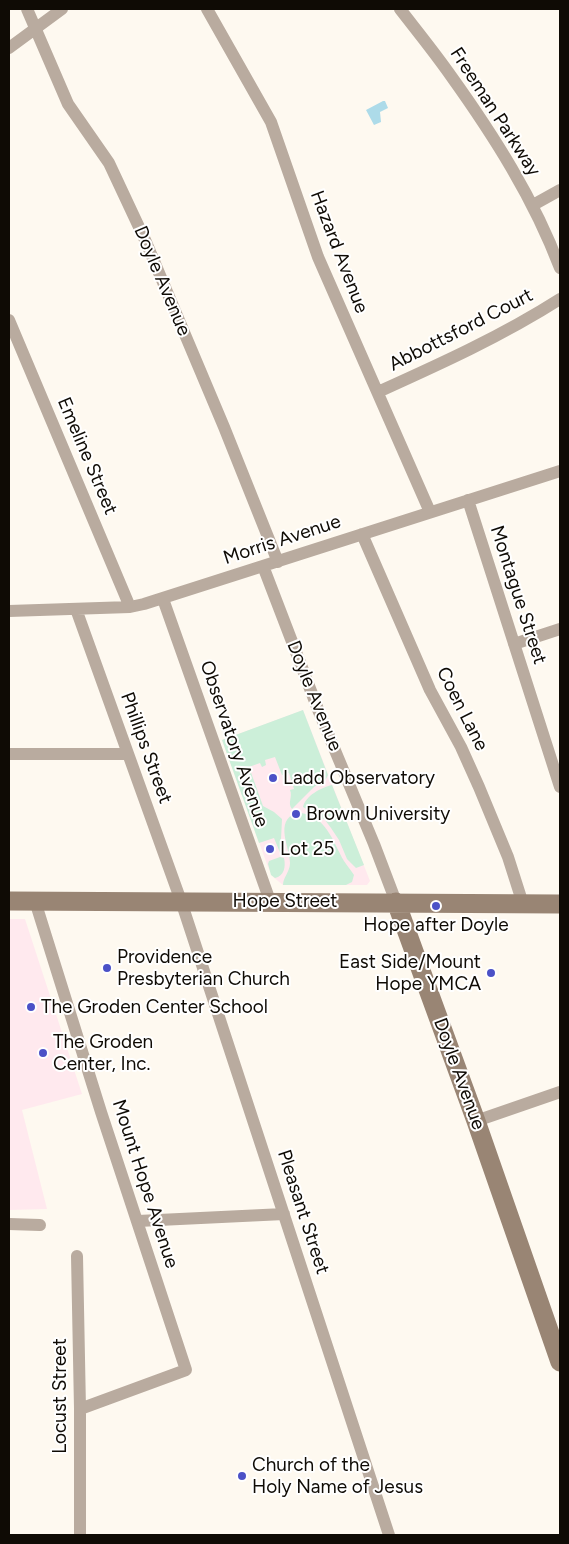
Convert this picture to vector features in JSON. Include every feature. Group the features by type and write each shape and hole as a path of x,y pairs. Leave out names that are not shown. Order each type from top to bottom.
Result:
{"main road":[{"name":"Hope Street","path":"9,901 560,904"},
{"name":"Doyle Avenue","path":"396,902 476,1120 560,1362"}],"street":[{"name":"Doyle Avenue","path":"27,9 68,104 109,164 146,242 224,427 278,562"},
{"path":"9,48 62,9"},
{"name":"Hazard Avenue","path":"207,9 271,122 318,257 430,512"},
{"name":"Freeman Parkway","path":"400,9 472,106 533,205 547,233 560,268"},
{"path":"533,205 560,190"},
{"name":"Abbottsford Court","path":"378,392 476,348 560,299"},
{"name":"Emeline Street","path":"9,320 130,607"},
{"name":"Morris Avenue","path":"9,611 130,607 163,599 560,471"},
{"name":"Montague Street","path":"468,500 560,785"},
{"name":"Coen Lane","path":"362,534 430,690 461,747 479,787 508,857 523,904"},
{"name":"Doyle Avenue","path":"263,566 319,712 396,902"},
{"name":"Observatory Avenue","path":"163,599 270,902"},
{"name":"Phillips Street","path":"76,609 181,901"},
{"path":"514,644 560,629"},
{"path":"9,754 128,754"},
{"name":"Mount Hope Avenue","path":"35,901 100,1112 138,1221 186,1370 80,1409"},
{"name":"Pleasant Street","path":"181,901 389,1535"},
{"path":"476,1120 560,1092"},
{"path":"138,1221 284,1214"},
{"path":"9,1224 40,1225"},
{"name":"Locust Street","path":"77,1256 80,1535"}],"shaded area":[{"name":"Brown University","path":"303,710 370,881 367,885 283,885 273,877 268,867 222,740"},
{"name":"The Groden Center School","path":"9,919 25,919 82,1094 22,1110 47,1209 9,1210"}],"green space":[{"path":"303,710 328,775 326,779 314,787 292,809 290,790 294,789 289,773 282,775 275,757 265,760 266,765 262,767 260,763 249,767 263,806 282,819 281,840 284,852 281,855 274,838 259,843 222,740"},
{"path":"332,785 364,865 356,868 347,859 339,840 325,820 303,807 307,799 319,790"},
{"path":"296,813 314,817 327,830 354,875 352,882 346,885 283,885 290,863 284,829 289,817"},
{"path":"280,857 284,858 285,865 282,873 275,878 271,875 268,864 269,861"}],"water":[{"path":"385,101 388,108 380,112 381,122 374,125 366,110"}],"place":[{"name":"Ladd Observatory","path":"273,778"},
{"name":"Brown University","path":"296,814"},
{"name":"Lot 25","path":"270,849"},
{"name":"Hope after Doyle","path":"436,906"},
{"name":"Providence Presbyterian Church","path":"107,968"},
{"name":"East Side/Mount Hope YMCA","path":"491,973"},
{"name":"The Groden Center School","path":"31,1007"},
{"name":"The Groden Center, Inc.","path":"43,1053"},
{"name":"Church of the Holy Name of Jesus","path":"242,1476"}]}
